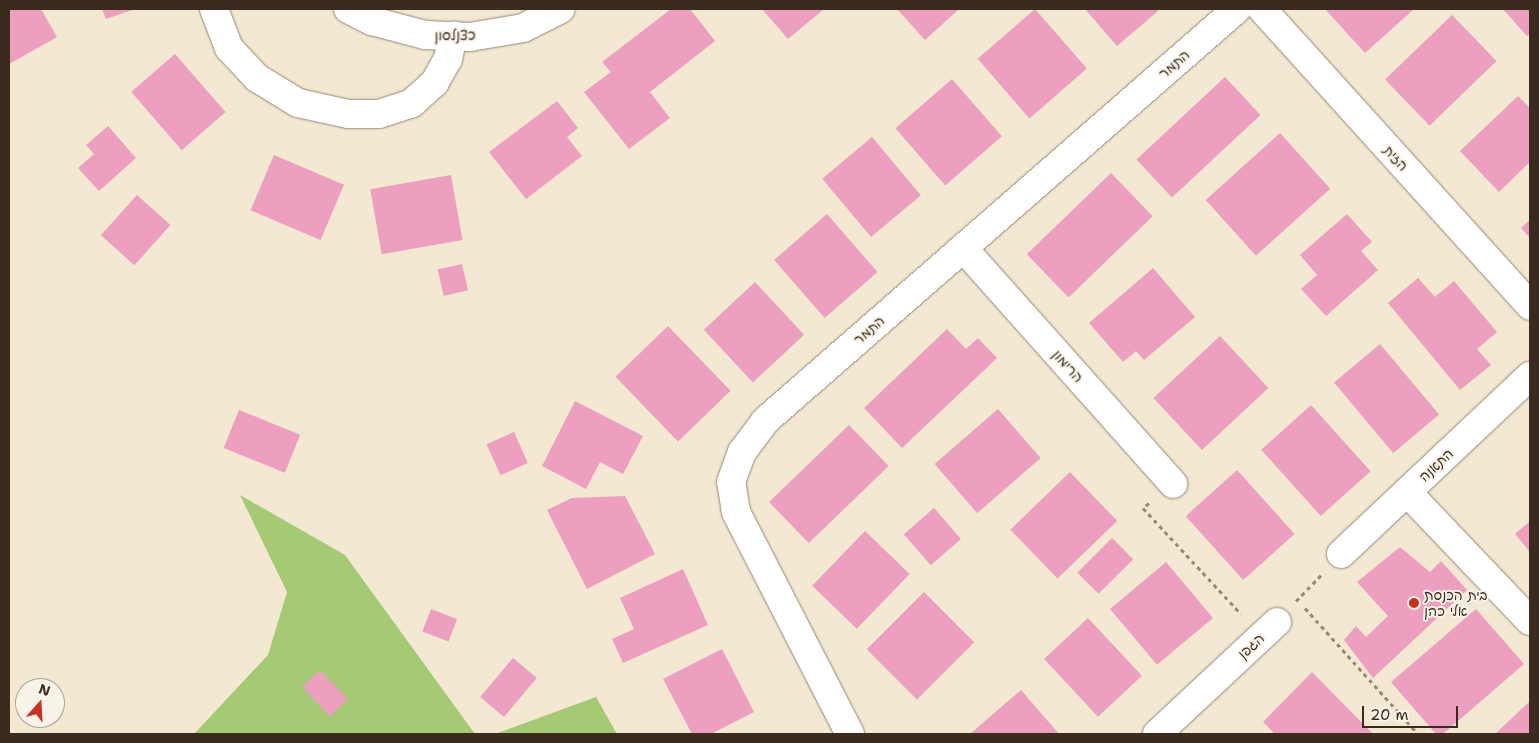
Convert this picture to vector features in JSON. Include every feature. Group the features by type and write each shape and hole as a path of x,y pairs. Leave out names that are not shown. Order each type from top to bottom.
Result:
{"street":[{"path":"214,9 229,48 256,78 298,103 348,114 379,114 412,103 435,82 448,60 453,36"},
{"name":"כצנלסון","path":"348,9 372,21 425,35 453,36 470,36 523,28 561,9"},
{"name":"התמר","path":"850,734 736,512 732,482 742,452 765,421 1237,9"},
{"name":"הזית","path":"1262,9 1530,306"},
{"name":"הרימון","path":"963,248 1173,484"},
{"name":"התאנה","path":"1341,554 1530,376"},
{"path":"1407,492 1530,621"},
{"name":"הגפן","path":"1157,734 1270,629"}],"path":[{"path":"1173,484 1144,508 1270,629"},
{"name":"הגפן","path":"1270,629 1341,554"},
{"path":"1298,600 1418,734"}],"green space":[{"path":"240,495 345,555 475,734 194,734 268,655 287,592"},
{"path":"596,697 617,734 495,734"}],"building":[{"path":"9,9 41,9 57,37 9,64"},
{"path":"102,9 135,9 106,19"},
{"path":"671,9 690,9 715,41 650,92 670,118 629,149 584,92 611,72 602,62"},
{"path":"762,9 824,9 788,39"},
{"path":"897,9 959,9 925,40"},
{"path":"1035,9 1087,69 1029,118 978,59"},
{"path":"1085,9 1156,9 1158,11 1117,46"},
{"path":"1325,9 1414,9 1365,53"},
{"path":"1503,9 1530,9 1530,34 1527,36"},
{"path":"1452,15 1496,61 1430,126 1385,80"},
{"path":"175,54 226,112 182,150 131,92"},
{"path":"1225,77 1260,115 1172,198 1137,160"},
{"path":"952,79 1002,136 945,186 895,128"},
{"path":"1518,96 1530,108 1530,162 1499,192 1460,151"},
{"path":"557,101 578,128 567,137 582,156 526,199 489,152"},
{"path":"108,126 136,158 99,191 78,168 94,154 86,145"},
{"path":"1280,133 1330,189 1256,256 1206,200"},
{"path":"872,137 921,195 871,237 822,179"},
{"path":"274,155 344,185 321,240 251,210"},
{"path":"1111,173 1153,216 1069,297 1027,254"},
{"path":"451,175 462,240 382,254 370,189"},
{"path":"137,195 170,225 134,265 101,235"},
{"path":"827,214 878,272 825,318 774,260"},
{"path":"1347,214 1372,242 1361,251 1378,270 1326,316 1301,289 1317,275 1300,255"},
{"path":"1530,220 1530,238 1521,228"},
{"path":"462,264 468,290 444,296 438,270"},
{"path":"1153,268 1195,317 1144,360 1136,351 1123,362 1089,323"},
{"path":"1418,278 1435,297 1454,281 1497,332 1477,349 1491,365 1460,390 1388,303"},
{"path":"755,282 804,335 753,382 704,330"},
{"path":"668,326 731,391 678,441 615,377"},
{"path":"947,329 966,349 978,338 997,358 902,448 864,408"},
{"path":"1220,336 1268,388 1202,450 1153,398"},
{"path":"1380,344 1439,414 1393,453 1334,383"},
{"path":"575,401 643,436 623,474 600,462 586,489 542,466"},
{"path":"1311,405 1371,471 1321,516 1261,450"},
{"path":"998,409 1041,458 977,513 935,464"},
{"path":"239,410 300,435 285,473 224,448"},
{"path":"849,425 889,466 809,543 769,502"},
{"path":"514,432 528,463 500,475 487,444"},
{"path":"1237,470 1295,534 1243,580 1186,516"},
{"path":"1070,472 1117,521 1058,579 1010,530"},
{"path":"625,496 655,554 587,589 547,510 572,498"},
{"path":"934,508 961,539 931,565 904,534"},
{"path":"1530,521 1530,552 1515,534"},
{"path":"865,531 910,574 857,629 812,586"},
{"path":"1112,538 1133,559 1099,594 1077,573"},
{"name":"בית הכנסת אלי כהן","path":"1400,547 1430,572 1441,561 1467,590 1373,678 1344,640 1356,626 1366,637 1388,616 1357,582"},
{"path":"1166,562 1213,618 1157,665 1110,609"},
{"path":"683,569 708,625 623,663 612,639 634,629 620,598"},
{"path":"924,592 974,642 917,699 867,649"},
{"path":"431,609 457,619 449,641 422,631"},
{"path":"1476,609 1524,664 1443,734 1436,734 1391,682"},
{"path":"1088,618 1142,676 1098,717 1044,659"},
{"path":"722,649 754,712 711,734 692,734 663,679"},
{"path":"513,658 537,678 504,717 480,697"},
{"path":"320,670 348,699 330,716 302,687"},
{"path":"1312,672 1373,734 1275,734 1263,722"},
{"path":"1021,690 1059,734 970,734"},
{"path":"1530,701 1530,734 1495,734"}],"place":[{"name":"בית הכנסת אלי כהן","path":"1414,603"}]}
